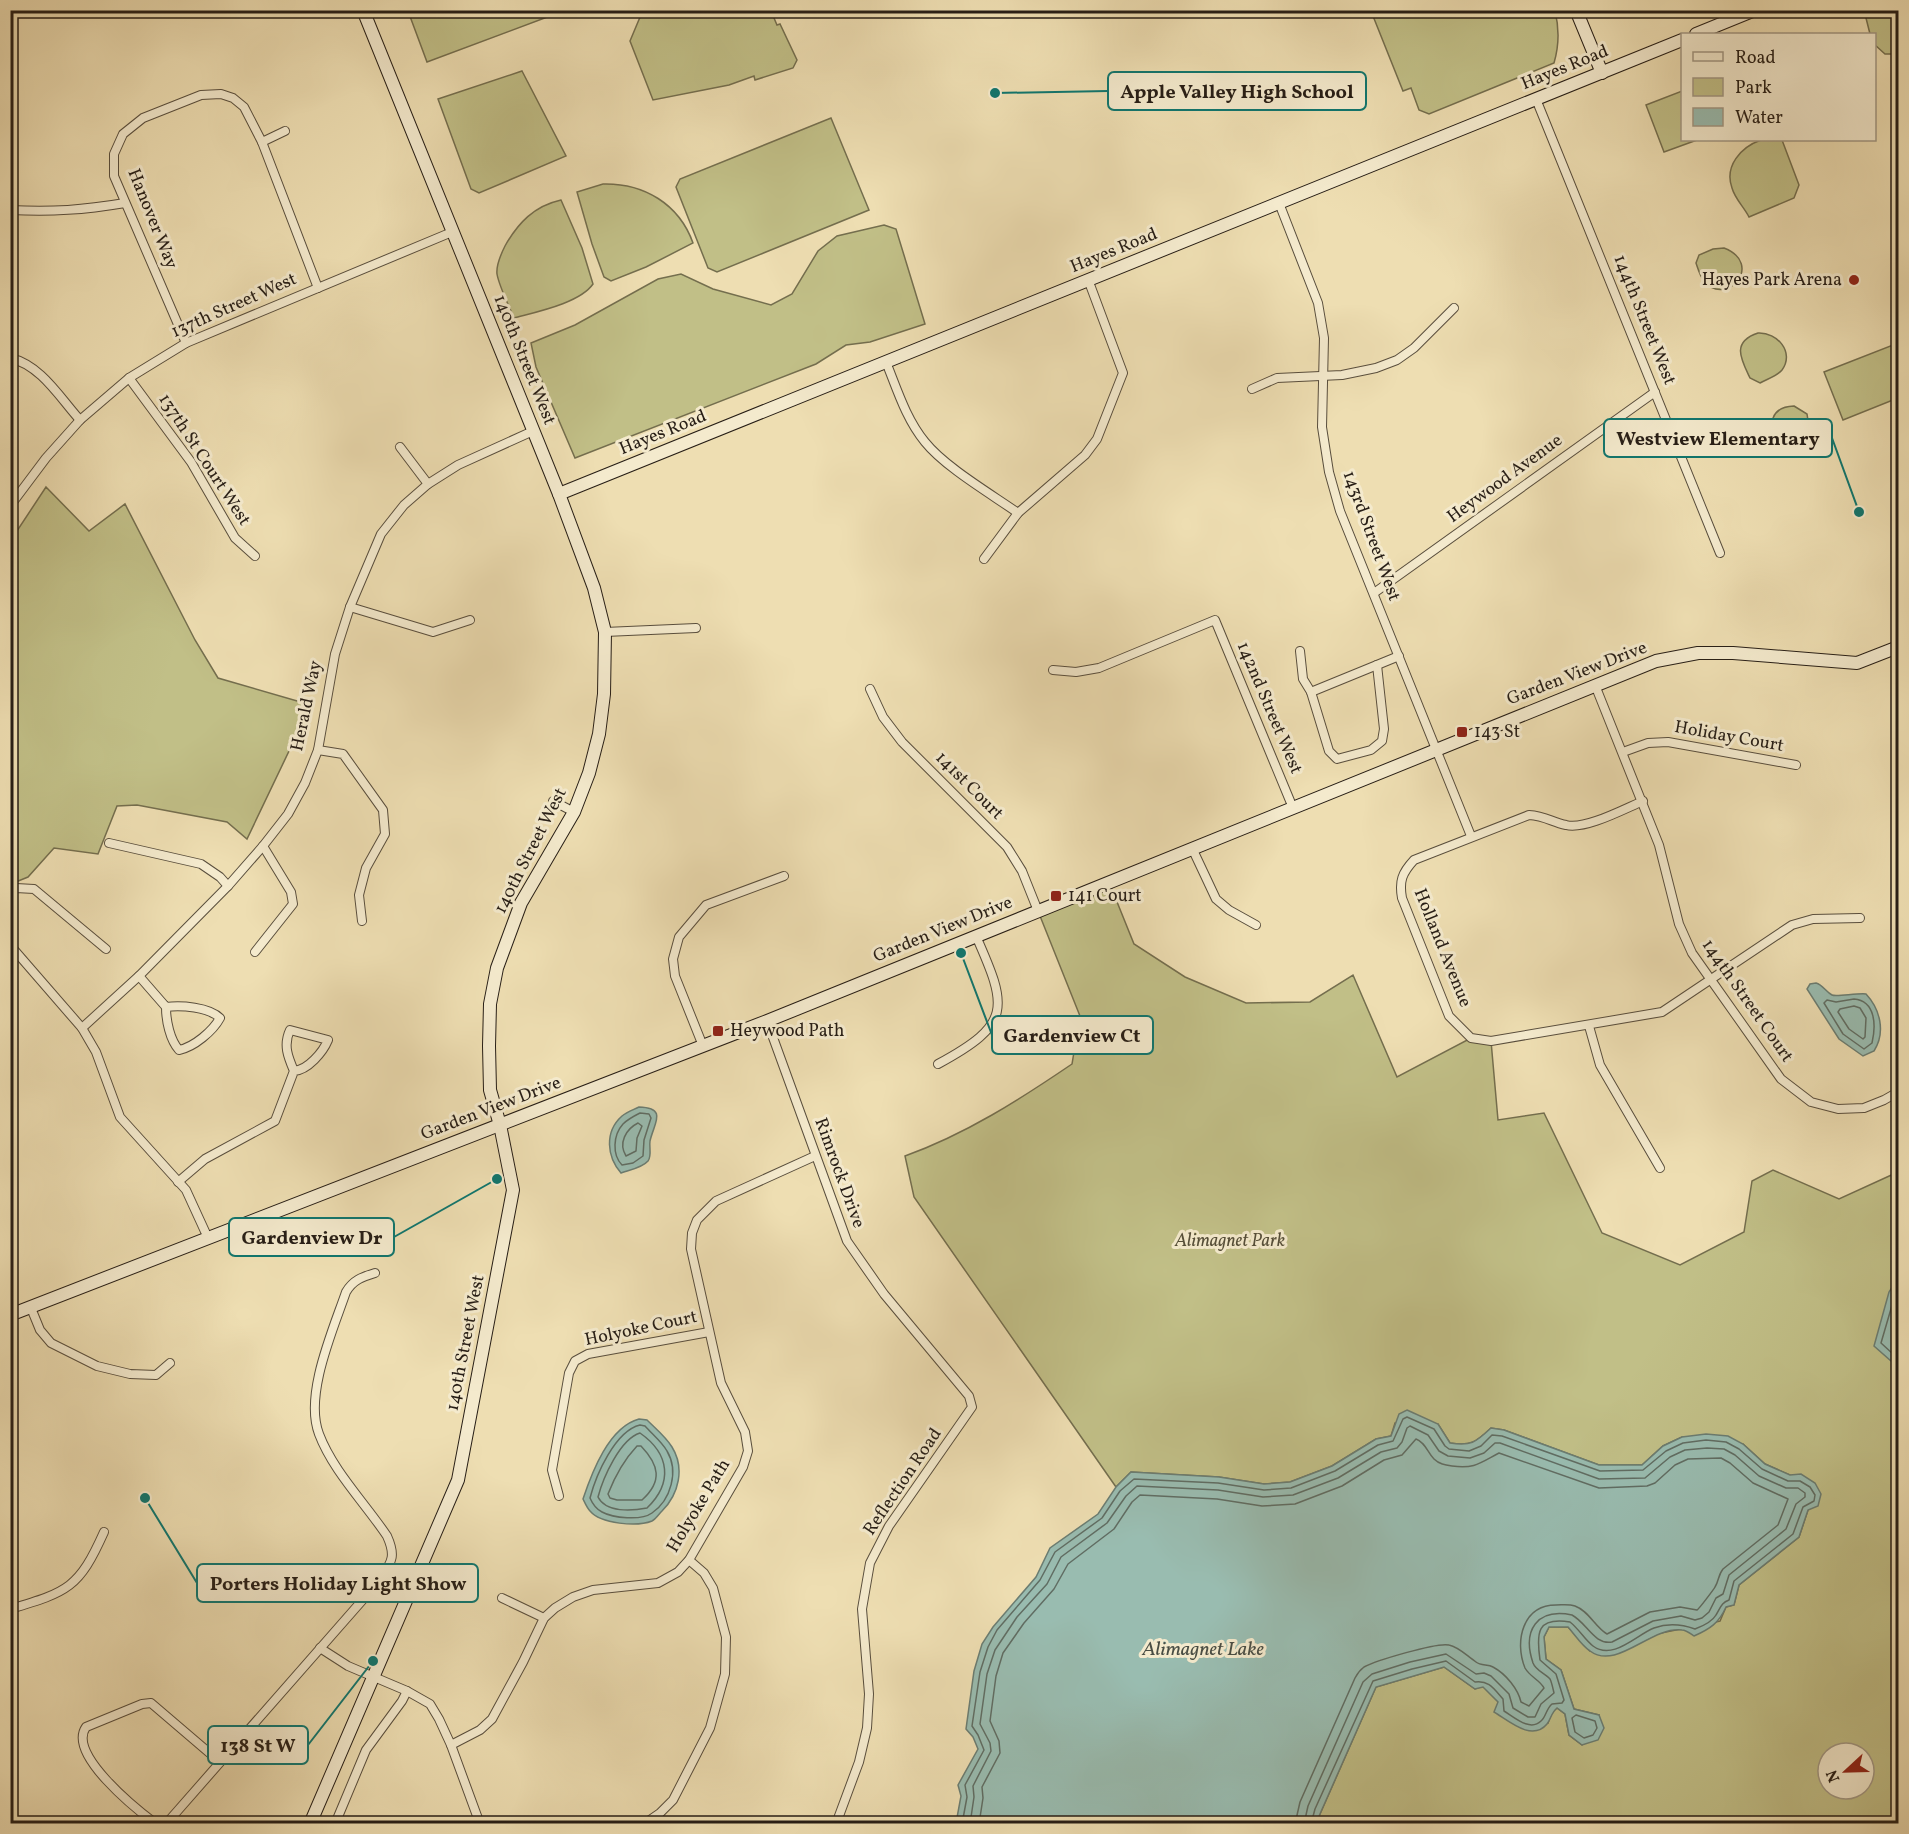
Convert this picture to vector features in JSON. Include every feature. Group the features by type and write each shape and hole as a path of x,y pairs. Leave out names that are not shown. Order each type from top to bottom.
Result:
{"street":[{"name":"140th Street West","path":"310,1824 458,1480 513,1190 500,1125 490,1090 490,1004 497,968 521,903 574,812 589,773 599,734 604,694 604,632 594,588 559,494 363,10"},
{"path":"1576,10 1602,73"},
{"path":"1698,33 1755,10"},
{"name":"Hayes Road","path":"559,494 1089,282 1681,41"},
{"name":"Hanover Way","path":"186,343 114,176 114,154 123,134 143,118 201,95 221,94 233,98 244,107 262,142 318,288"},
{"name":"144th Street West","path":"1536,99 1720,553"},
{"path":"262,142 285,131"},
{"path":"10,210 52,212 84,210 125,203"},
{"name":"143rd Street West","path":"1279,203 1318,303 1324,338 1322,427 1329,472 1340,511 1471,836"},
{"name":"137th Street West","path":"10,506 46,458 80,420 129,378 186,343 452,232"},
{"path":"984,559 1018,513 1086,455 1097,439 1123,373 1089,282"},
{"path":"1252,388 1277,378 1324,377 1376,368 1397,360 1414,348 1454,308"},
{"path":"10,358 22,361 35,369 80,420"},
{"path":"886,362 909,419 925,442 941,458 1018,513"},
{"name":"137th St Court West","path":"129,378 190,462 235,538 255,556"},
{"name":"Heywood Avenue","path":"1374,593 1655,392"},
{"name":"Herald Way","path":"82,1028 139,976 228,886 288,814 305,783 318,750 335,654 350,607 381,534 404,506 428,484 458,465 533,431"},
{"path":"400,447 428,484"},
{"path":"350,607 434,633 470,620"},
{"name":"142nd Street West","path":"1053,670 1076,672 1098,668 1215,620 1293,808"},
{"path":"604,632 696,628"},
{"name":"Garden View Drive","path":"10,1316 766,1021 1656,662 1698,653 1733,653 1857,663 1899,647"},
{"path":"1300,651 1303,679 1311,692 1329,751 1337,759 1371,750 1382,741 1384,729 1377,665"},
{"path":"1311,692 1399,656"},
{"name":"144th Street Court","path":"1595,685 1659,845 1679,924 1692,953 1781,1079 1811,1102 1838,1109 1864,1107 1899,1092"},
{"name":"141st Court","path":"870,689 883,717 902,742 1007,847 1022,872 1038,911"},
{"name":"Holiday Court","path":"1623,752 1648,743 1668,742 1796,765"},
{"path":"318,750 343,754 383,810 385,834 366,868 359,895 362,921"},
{"path":"553,801 574,812"},
{"name":"Holland Avenue","path":"1643,801 1581,825 1567,825 1544,816 1529,815 1414,860 1404,871 1400,884 1402,898 1449,1016 1471,1038 1491,1041 1662,1012 1792,925 1813,919 1860,918"},
{"path":"109,843 201,864 220,877 228,886"},
{"path":"255,952 292,904 291,892 263,846"},
{"path":"1192,848 1216,899 1229,910 1256,925"},
{"path":"703,1046 675,976 673,959 680,937 706,905 784,876"},
{"path":"10,892 16,888 34,889 106,949"},
{"path":"938,1064 967,1048 991,1026 999,1010 998,994 990,966 976,936"},
{"path":"10,945 82,1028 96,1052 120,1117 186,1190 208,1238"},
{"path":"139,976 166,1007 166,1016 174,1044 179,1050 187,1048 216,1025 220,1018 215,1012 176,1005 166,1007"},
{"name":"Rimrock Drive","path":"766,1021 847,1241 884,1294 969,1396 972,1407"},
{"path":"1589,1026 1599,1065 1660,1168"},
{"path":"178,1182 205,1159 275,1121 294,1071 287,1056 286,1039 290,1030 328,1040 324,1050 301,1071 294,1071"},
{"name":"Holyoke Path","path":"451,1745 480,1730 492,1719 544,1617 573,1597 593,1590 658,1583 678,1572 689,1560 743,1467 748,1451 745,1432 721,1383 692,1249 692,1233 697,1220 716,1201 815,1156"},
{"path":"166,1824 381,1579 392,1561 393,1550 387,1536 328,1451 318,1432 314,1414 318,1377 346,1292 357,1280 375,1273"},
{"path":"31,1308 40,1330 51,1343 97,1366 130,1374 156,1375 170,1363"},
{"name":"Holyoke Court","path":"559,1496 552,1470 569,1374 575,1361 588,1354 710,1332"},
{"name":"Reflection Road","path":"836,1824 859,1762 867,1728 869,1694 862,1609 870,1563 889,1526 972,1407"},
{"path":"10,1609 47,1598 71,1584 92,1560 104,1532"},
{"path":"644,1824 673,1800 710,1728 725,1674 726,1637 713,1588 704,1573 689,1560"},
{"path":"502,1598 544,1617"},
{"path":"320,1648 348,1666 407,1691 430,1704 440,1719 451,1745 480,1824"},
{"path":"335,1824 366,1750 407,1691"},
{"path":"156,1824 121,1797 94,1764 82,1740 87,1727 142,1704 151,1703 220,1762"}],"green space":[{"path":"557,10 558,13 427,62 408,11"},
{"path":"643,10 771,11 777,25 780,24 797,60 793,68 755,80 754,76 729,85 653,100 630,41"},
{"path":"1870,10 1898,11 1898,54 1885,54 1876,46 1876,33 1870,33 1866,18"},
{"path":"1371,11 1555,11 1558,37 1554,63 1429,114 1419,110 1411,88 1403,91"},
{"path":"522,71 566,156 479,193 471,189 438,99"},
{"path":"1681,91 1681,141 1694,141 1664,152 1646,105"},
{"path":"831,118 869,210 717,272 708,268 676,187 680,179"},
{"path":"1782,141 1799,185 1794,198 1749,217 1733,192 1730,172 1736,158 1754,143"},
{"path":"603,184 632,187 658,198 679,217 693,243 646,267 611,281 604,277 577,192"},
{"path":"561,200 582,248 593,284 587,291 568,302 514,318 497,274 500,256 521,223 543,206"},
{"path":"884,225 896,229 925,324 870,342 846,345 816,364 575,458 536,367 531,343 575,325 658,279 681,274 713,289 771,305 792,294 818,251 837,236"},
{"path":"1724,248 1736,255 1741,264 1741,273 1738,281 1731,287 1713,288 1704,281 1696,263 1699,255 1713,249"},
{"path":"1758,333 1772,336 1782,344 1786,356 1782,370 1760,383 1750,378 1741,358 1741,346 1744,341"},
{"path":"1898,343 1898,398 1843,420 1824,372"},
{"path":"1794,406 1807,414 1810,434 1804,441 1785,453 1773,447 1773,419 1779,410"},
{"path":"46,487 89,531 125,504 195,640 218,678 311,705 247,839 227,822 137,805 117,806 98,854 54,848 28,877 11,884 11,540"},
{"name":"Alimagnet Park","path":"1109,882 1134,944 1185,977 1246,1003 1310,1002 1353,975 1397,1077 1471,1038 1491,1041 1498,1120 1544,1113 1602,1233 1680,1265 1744,1232 1752,1181 1773,1170 1839,1199 1898,1172 1898,1823 1316,1823 1376,1687 1444,1667 1475,1689 1483,1686 1499,1702 1548,1723 1552,1712 1557,1708 1565,1714 1569,1735 1582,1745 1599,1715 1574,1709 1561,1670 1546,1659 1544,1637 1549,1627 1568,1627 1590,1651 1632,1647 1656,1634 1720,1621 1726,1607 1734,1605 1739,1585 1799,1537 1808,1510 1790,1475 1765,1464 1743,1444 1682,1437 1663,1446 1642,1465 1599,1465 1504,1430 1491,1428 1472,1442 1450,1443 1438,1424 1395,1423 1391,1436 1376,1439 1332,1466 1290,1482 1264,1484 1219,1477 1131,1472 1116,1487 914,1197 905,1156 971,1127 1072,1064 1080,1016 1038,911"}],"water":[{"path":"1816,983 1832,995 1866,994 1875,1007 1880,1021 1880,1036 1874,1051 1863,1056 1839,1039 1807,989 1810,984"},
{"path":"639,1107 654,1110 656,1113 656,1123 650,1141 650,1157 642,1165 621,1173 610,1152 612,1129 622,1116"},
{"path":"1898,1278 1898,1361 1891,1361 1874,1346 1889,1292"},
{"name":"Alimagnet Lake","path":"1407,1410 1438,1424 1450,1443 1472,1442 1491,1428 1504,1430 1599,1465 1642,1465 1663,1446 1682,1437 1706,1434 1728,1436 1743,1444 1765,1464 1790,1475 1801,1474 1815,1483 1821,1494 1818,1506 1808,1510 1799,1537 1739,1585 1734,1605 1726,1607 1717,1621 1694,1636 1684,1630 1670,1631 1658,1634 1623,1652 1611,1656 1600,1656 1587,1649 1568,1627 1549,1627 1544,1637 1546,1659 1561,1670 1574,1709 1599,1715 1604,1728 1598,1740 1582,1745 1569,1735 1565,1714 1557,1708 1541,1729 1534,1731 1520,1728 1494,1712 1498,1702 1483,1687 1475,1689 1444,1667 1376,1687 1316,1823 956,1823 961,1796 958,1785 978,1749 973,1737 966,1729 974,1671 982,1644 993,1627 1036,1577 1050,1548 1098,1514 1116,1487 1131,1472 1219,1477 1264,1484 1290,1482 1332,1466 1376,1439 1391,1436 1399,1414"},
{"path":"639,1419 647,1420 672,1447 679,1472 676,1489 668,1504 652,1521 629,1524 602,1519 590,1511 585,1504 583,1499 587,1488 610,1441 628,1424"}],"place":[{"name":"Apple Valley High School","path":"995,93"},
{"name":"Hayes Park Arena","path":"1854,280"},
{"name":"Westview Elementary","path":"1859,512"},
{"name":"143 St","path":"1462,732"},
{"name":"141 Court","path":"1056,896"},
{"name":"Gardenview Ct","path":"961,953"},
{"name":"Heywood Path","path":"718,1031"},
{"name":"Gardenview Dr","path":"497,1179"},
{"name":"Porters Holiday Light Show","path":"145,1498"},
{"name":"138 St W","path":"373,1661"}]}
